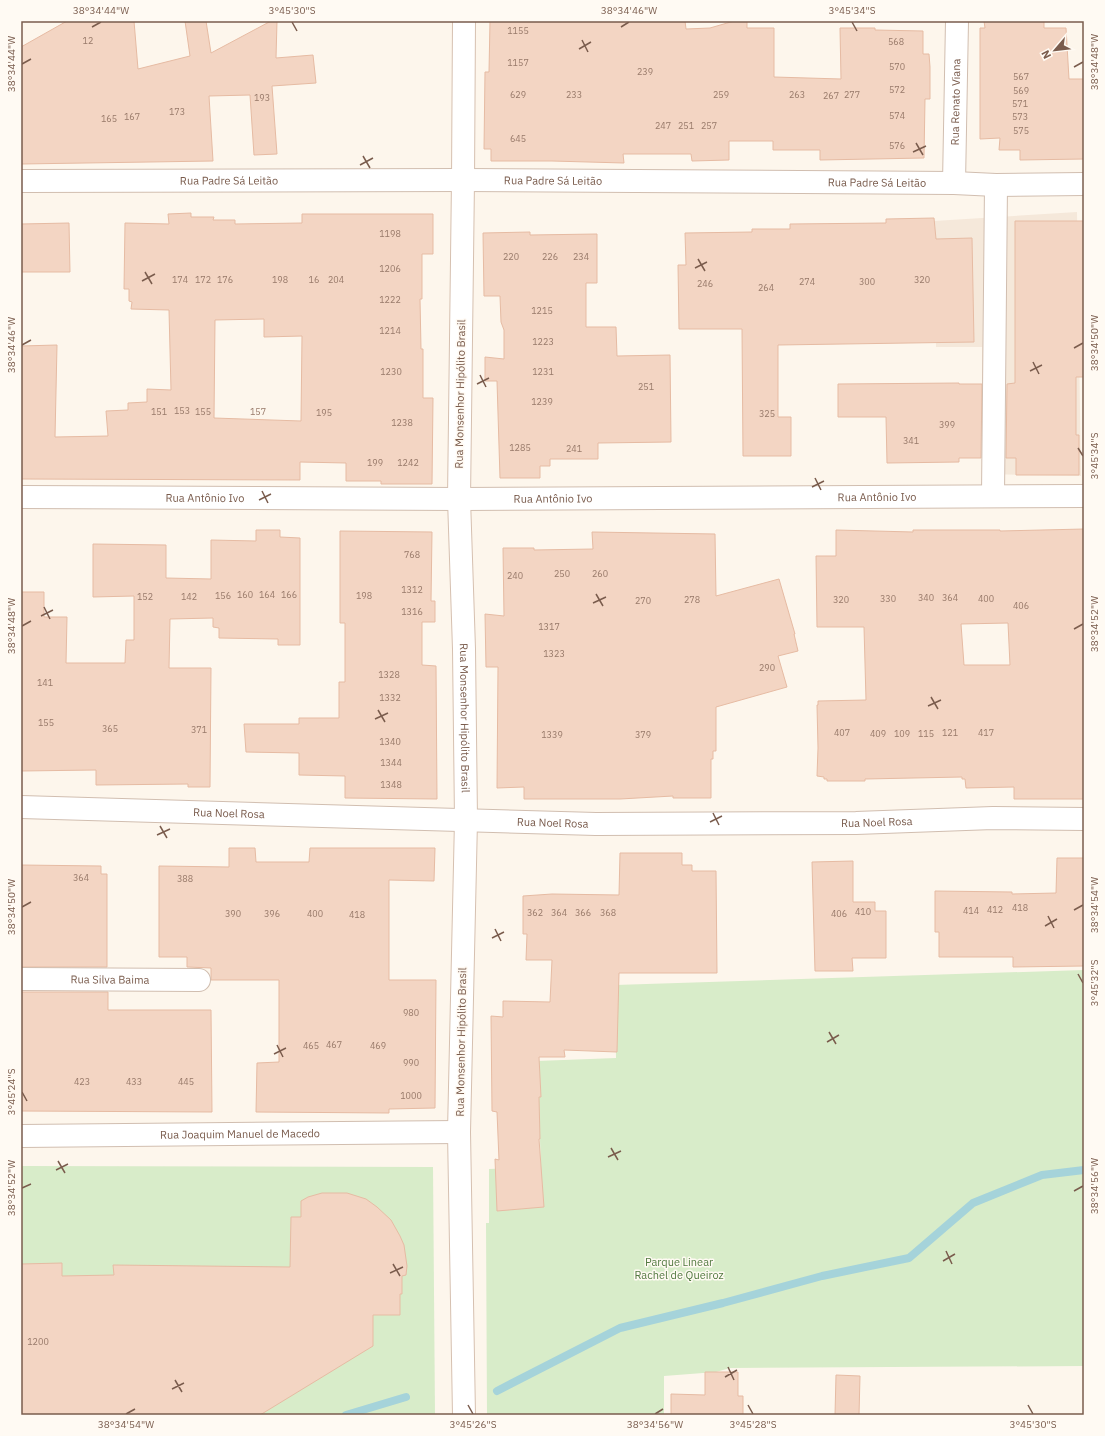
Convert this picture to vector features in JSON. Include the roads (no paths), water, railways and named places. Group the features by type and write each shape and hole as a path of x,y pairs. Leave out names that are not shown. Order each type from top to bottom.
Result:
{"street":[{"name":"Rua Monsenhor Hipólito Brasil","path":"464,21 459,499 464,649 466,820 459,1132 464,1415"},
{"name":"Rua Renato Viana","path":"954,183 957,21"},
{"name":"Rua Padre Sá Leitão","path":"21,181 463,180 954,183 996,185 1084,184"},
{"path":"992,496 996,185"},
{"name":"Rua Antônio Ivo","path":"21,497 459,499 1084,496"},
{"name":"Rua Noel Rosa","path":"21,807 603,824 856,823 993,818 1084,819"},
{"name":"Rua Silva Baima","path":"21,978 199,980"},
{"name":"Rua Joaquim Manuel de Macedo","path":"21,1136 459,1132"}],"waterway":[{"path":"497,1391 620,1328 723,1303 822,1276 909,1258 973,1203 1042,1175 1084,1170"},
{"path":"346,1415 406,1397"}],"park label":[{"name":"Parque Linear Rachel de Queiroz","path":"679,1268"}]}
